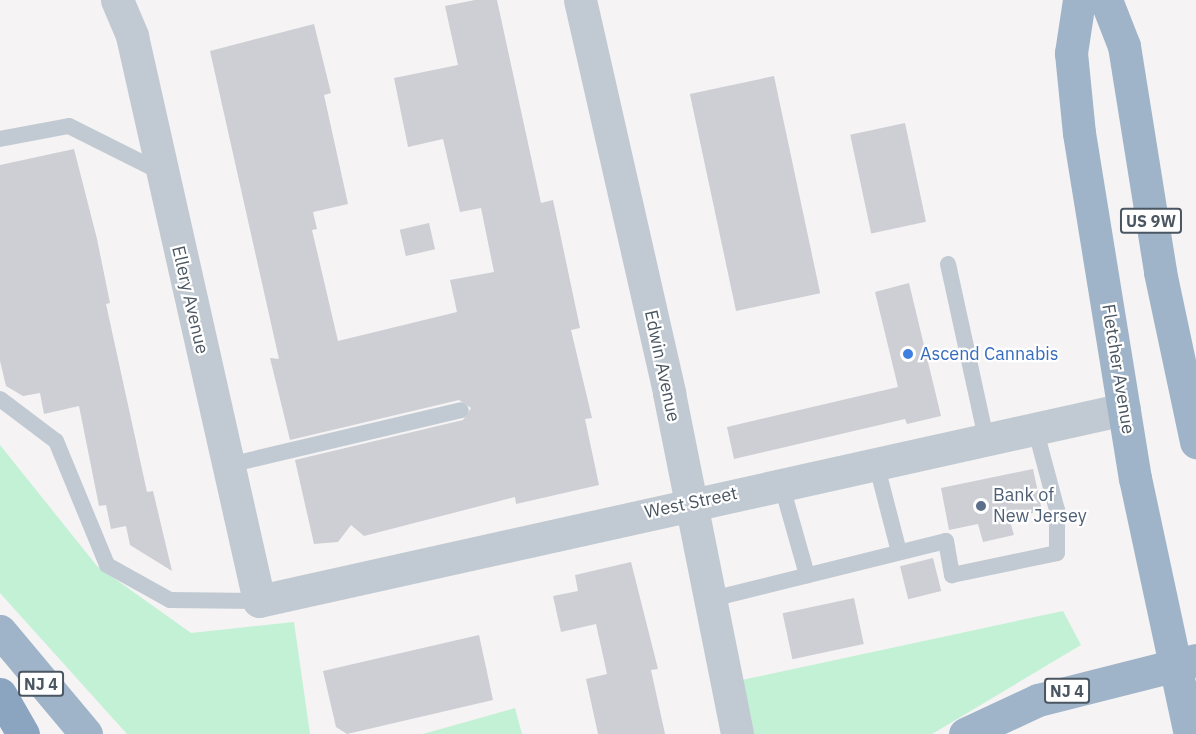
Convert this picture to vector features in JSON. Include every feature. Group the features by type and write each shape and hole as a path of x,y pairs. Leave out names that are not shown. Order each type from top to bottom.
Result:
{"highway":[{"name":"Fletcher Avenue","path":"1079,0 1071,53 1079,133 1124,409 1185,662 1190,734"},
{"name":"US 9W","path":"1106,0 1124,46 1191,398 1196,442"},
{"name":"NJ 4","path":"0,632 86,734"},
{"name":"NJ 4","path":"965,734 1038,700 1185,662"},
{"path":"0,694 23,734"}],"street":[{"name":"Ellery Avenue","path":"117,0 132,36 159,171 259,601"},
{"name":"Edwin Avenue","path":"580,0 712,599 737,734"},
{"name":"West Street","path":"259,601 690,503 1124,409"}],"lane":[{"path":"0,139 69,126 159,171"},
{"path":"948,264 986,439"},
{"path":"0,399 56,441 107,565 170,600 259,601"},
{"path":"229,465 461,410"},
{"path":"712,599 946,541 952,575 1057,553 1057,510 1035,428"},
{"path":"876,463 899,552"},
{"path":"781,483 807,575"}],"green space":[{"path":"0,445 97,566 191,633 294,622 310,734 127,734 0,593"},
{"path":"1063,611 1081,645 932,734 737,734 728,683"},
{"path":"515,708 522,734 423,734"}],"building":[{"path":"475,0 497,0 541,203 553,200 580,328 571,330 592,418 585,419 599,485 516,504 515,497 364,536 351,525 338,542 314,544 295,460 463,420 471,408 459,400 290,440 270,358 279,359 210,51 314,24 331,93 324,95 348,204 313,212 317,229 312,230 338,341 457,312 450,280 494,272 481,208 460,212 443,139 408,147 394,78 458,65 445,6"},
{"path":"774,76 820,293 736,311 690,94"},
{"path":"905,123 926,222 871,233 850,135"},
{"path":"74,149 97,239 110,303 106,304 147,492 153,491 172,571 130,545 126,526 111,529 106,505 99,506 79,406 44,414 40,393 23,396 6,386 0,361 0,165"},
{"path":"429,223 435,249 406,256 400,230"},
{"path":"909,283 941,416 907,424 905,419 734,459 727,427 898,387 875,292"},
{"path":"1033,469 1042,511 1009,518 1014,535 983,542 978,524 949,530 941,488"},
{"path":"933,558 941,591 908,599 900,566"},
{"path":"631,562 658,669 651,670 665,734 598,734 586,679 607,674 596,624 561,632 553,596 578,591 575,575"},
{"path":"854,598 864,644 792,659 783,613"},
{"path":"479,635 493,700 347,734 336,727 323,671"}],"place":[{"name":"Ascend Cannabis","path":"908,354"},
{"name":"Bank of New Jersey","path":"981,506"}]}
